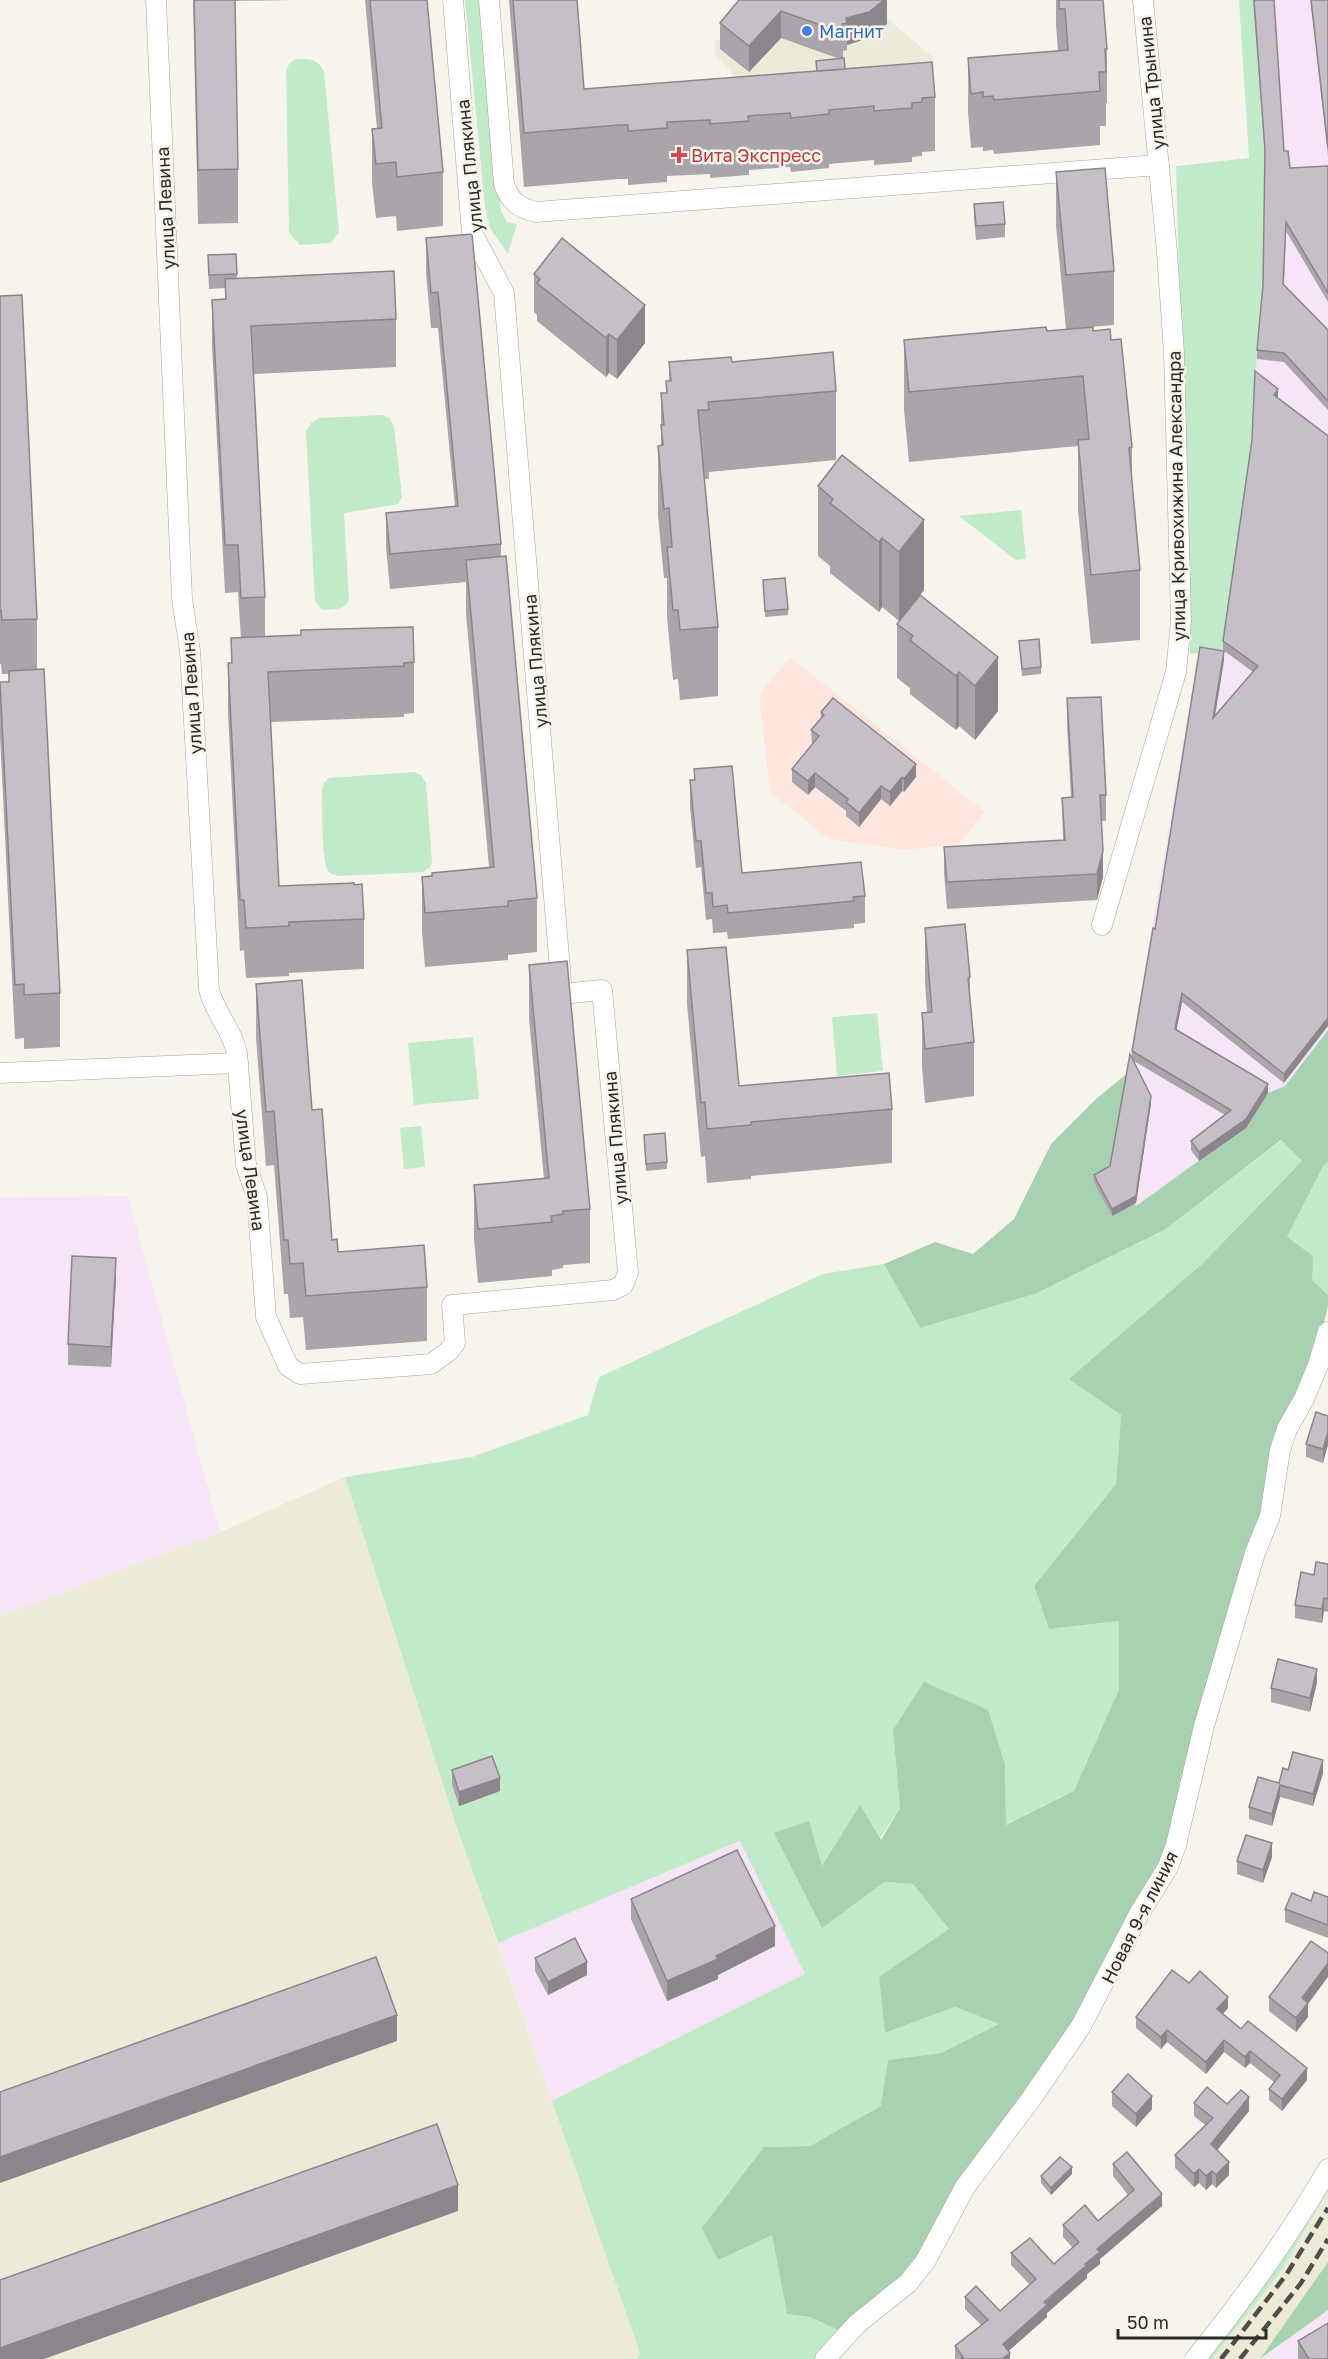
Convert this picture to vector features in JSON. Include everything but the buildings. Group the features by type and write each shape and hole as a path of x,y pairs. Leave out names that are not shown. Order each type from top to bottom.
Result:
{"street":[{"name":"улица Левина","path":"156,0 182,599 190,651 209,989 212,1002 235,1041 246,1165 257,1197 266,1317 292,1371"},
{"name":"улица Плякина","path":"292,1371 306,1373 431,1364 449,1352 455,1343 453,1305 613,1290 623,1285 628,1273 602,990 562,994 504,292 472,233 453,0"},
{"path":"489,0 504,184 514,204 525,210 536,212 1159,165"},
{"name":"улица Трынина","path":"1143,0 1159,165"},
{"name":"улица Кривохижина Александра","path":"1102,925 1176,672 1182,621 1174,353 1159,165"},
{"path":"0,1073 238,1063"},
{"name":"Новая 9-я линия","path":"825,2359 857,2324 908,2283 925,2262 966,2187 1081,2026 1107,1980 1139,1914 1168,1867 1176,1845 1204,1726 1255,1553 1270,1516 1280,1450 1287,1429 1304,1399 1318,1365 1328,1332"},
{"path":"1195,2359 1247,2293 1303,2211 1328,2169"}],"shaded area":[{"path":"865,0 934,58 934,67 736,78 715,54 714,42 728,35"},
{"path":"1253,0 1328,0 1328,1030 1285,1086 1268,1094 1247,1126 1136,1206 1112,1165 1198,653 1223,650 1255,380 1263,294 1265,159"},
{"path":"790,657 985,812 959,844 904,850 829,839 770,792 759,695"},
{"path":"128,1196 220,1532 0,1616 0,1198"},
{"path":"345,1477 456,1825 640,2353 637,2359 0,2359 0,1616 220,1532"},
{"path":"741,1841 805,1974 552,2101 498,1943"},
{"path":"1328,2191 1328,2262 1310,2289 1260,2359 1212,2359 1281,2271"},
{"path":"1328,2310 1328,2359 1262,2359"}],"green space":[{"path":"465,0 482,0 501,211 507,222 517,224 508,254 490,228 485,207"},
{"path":"1239,0 1253,0 1265,159 1263,294 1255,380 1253,440 1223,650 1190,654 1176,166 1249,158"},
{"path":"295,59 309,59 316,62 324,72 339,232 331,243 300,245 289,233 286,72 289,64"},
{"path":"382,415 389,418 394,426 402,497 398,504 344,513 349,600 341,608 322,610 315,601 306,432 311,423 320,418"},
{"path":"1021,510 1026,559 1016,560 959,516"},
{"path":"414,772 421,775 426,783 432,863 429,868 423,872 340,876 330,873 323,847 322,790 324,783 329,778"},
{"path":"877,1013 883,1071 837,1076 832,1017"},
{"path":"1328,1030 1328,1161 1323,1166 1287,1237 1313,1256 1312,1280 1328,1295 1328,1306 1314,1362 1264,1515 1170,1841 1161,1864 1074,2023 905,2277 851,2316 838,2330 810,2317 787,2314 772,2235 718,2260 702,2228 764,2147 810,2146 881,2106 888,2060 941,2053 999,2024 955,2007 885,2033 879,1977 949,1929 913,1884 884,1882 822,1928 774,1833 809,1821 822,1866 860,1805 881,1840 900,1808 893,1730 924,1682 988,1710 1005,1765 1006,1825 1074,1791 1119,1689 1119,1621 1049,1629 1034,1586 1116,1484 1121,1415 1069,1379 1202,1264 1302,1161 1281,1140 1166,1229 1035,1294 920,1328 884,1264 935,1242 973,1254 1014,1219 1051,1144 1096,1099 1129,1072 1112,1165 1136,1206 1247,1126 1268,1093 1285,1086"},
{"path":"473,1037 479,1099 414,1105 408,1043"},
{"path":"421,1126 425,1167 404,1169 400,1128"},
{"path":"1282,1140 1302,1161 1202,1264 1070,1379 1121,1415 1116,1484 1034,1586 1049,1629 1119,1621 1119,1689 1074,1791 1006,1825 1005,1765 893,1730 900,1808 822,1927 883,1882 913,1884 950,1930 879,1977 886,2033 955,2007 999,2024 941,2053 888,2060 882,2106 810,2146 764,2147 772,2235 787,2314 810,2317 838,2330 817,2359 637,2359 640,2353 552,2101 805,1974 740,1841 498,1943 456,1825 345,1477 472,1457 588,1415 599,1377 823,1274 884,1264 920,1328 1035,1294 1166,1229"},
{"path":"1328,1161 1328,1295 1312,1280 1287,1237 1323,1165"},
{"path":"1328,2161 1328,2191 1281,2271 1212,2359 1190,2359"},
{"path":"1328,2262 1328,2310 1260,2359"}],"railway":[{"path":"1221,2359 1286,2275 1328,2208"},
{"path":"1240,2359 1301,2283 1328,2239"}],"place":[{"name":"Магнит","path":"807,31"},
{"name":"Вита Экспресс","path":"679,155"}]}
